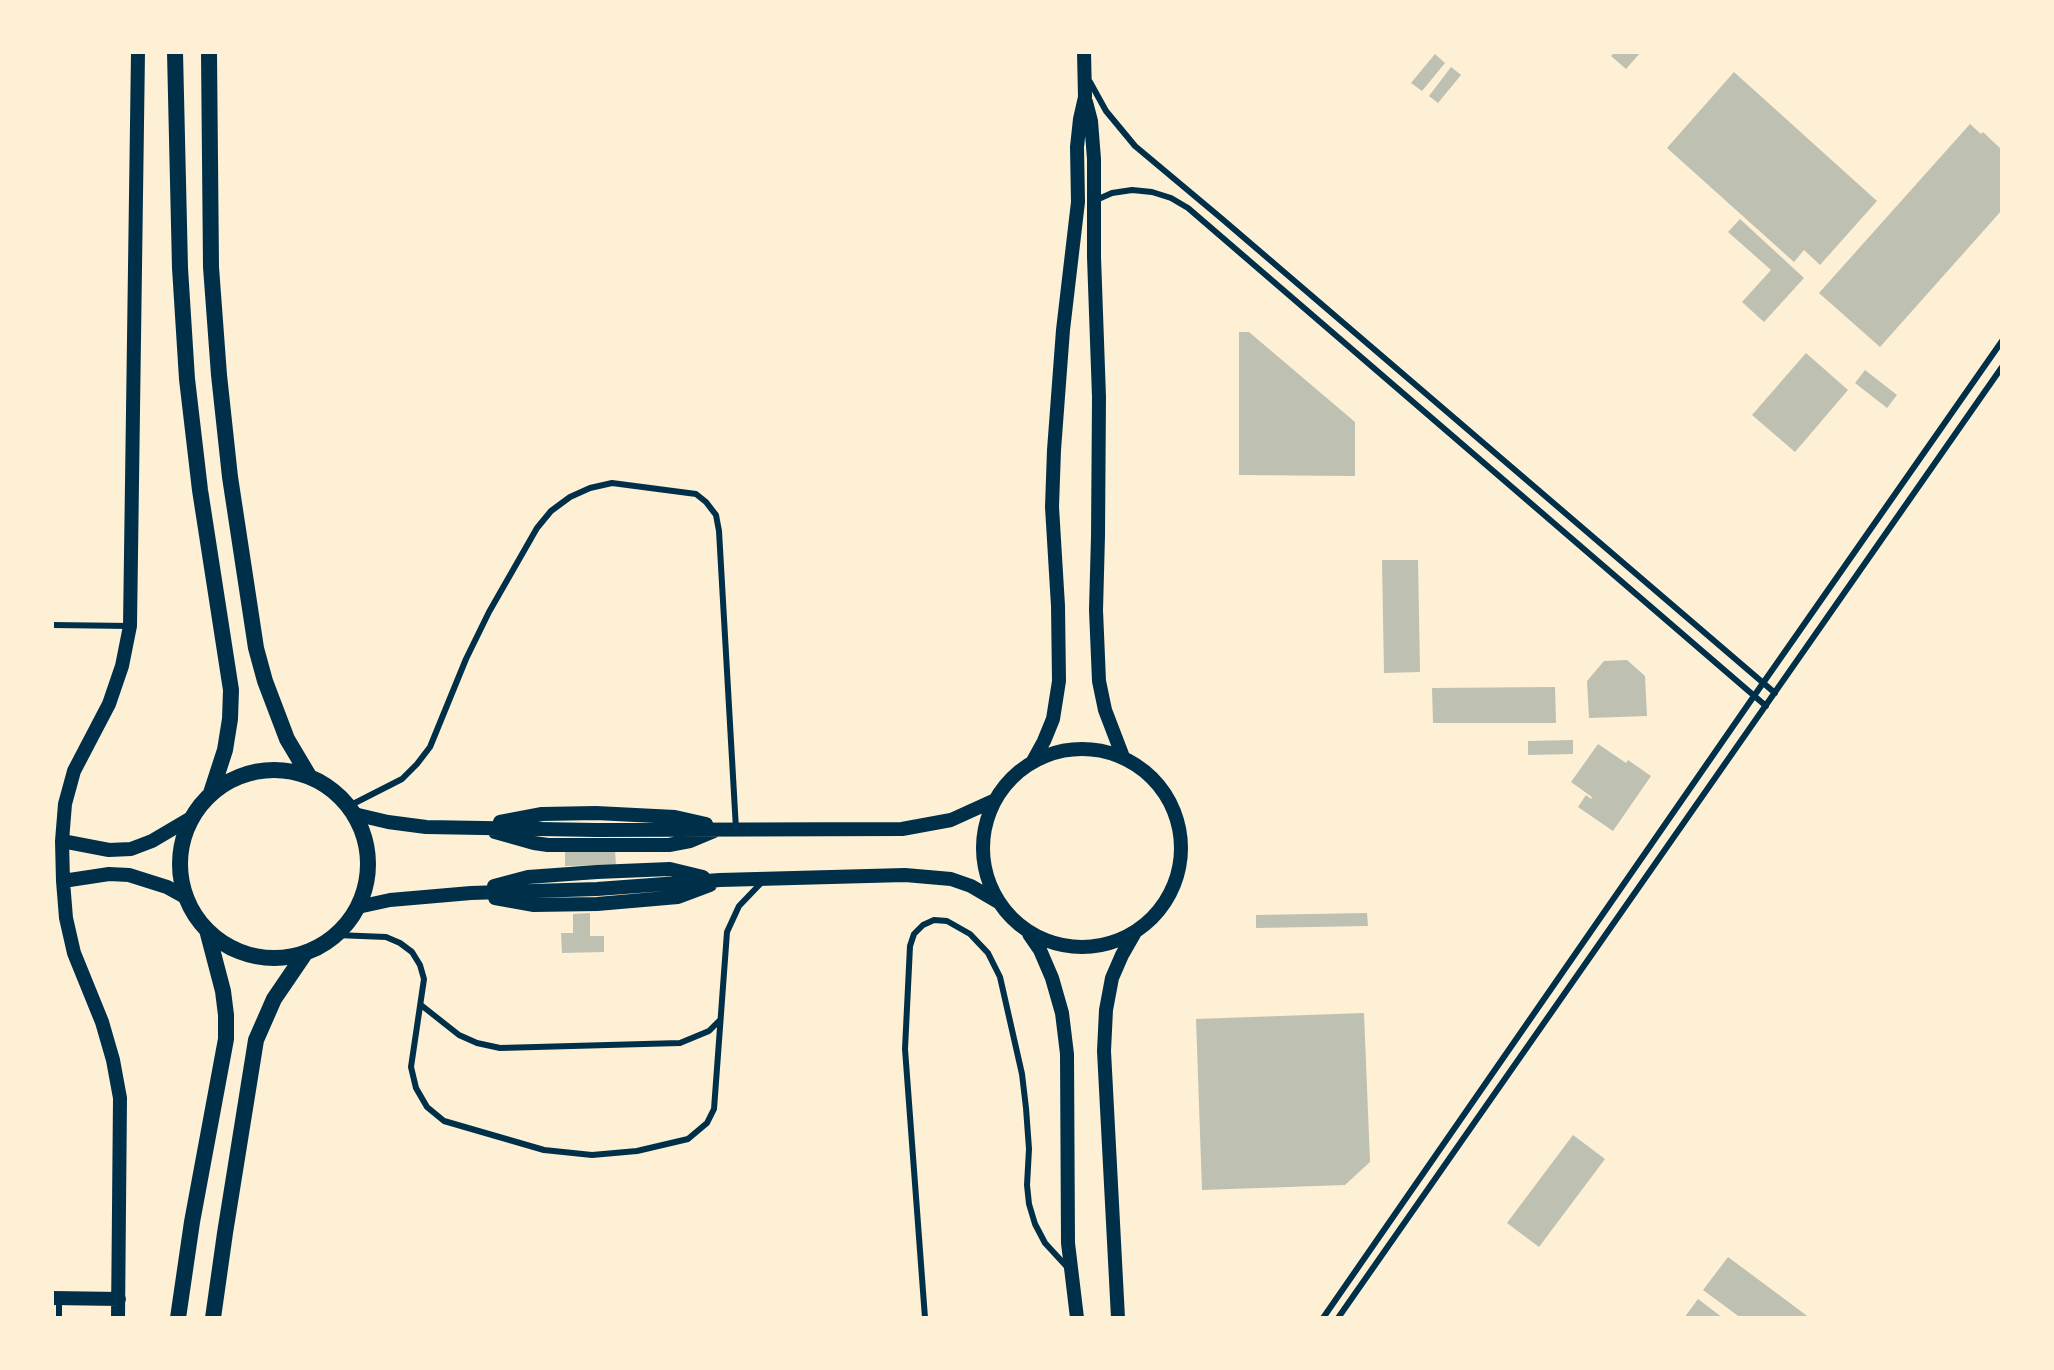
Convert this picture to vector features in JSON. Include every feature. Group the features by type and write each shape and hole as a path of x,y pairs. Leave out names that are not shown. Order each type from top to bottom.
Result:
{"main road":[{"path":"175,52 180,268 187,379 200,490 231,690 225,750 211,793"},
{"path":"209,52 211,267 230,477 256,648 287,739 309,776"},
{"path":"275,769 309,776 331,788 351,810 364,836 368,860 366,884 358,907 336,935 306,952 280,958 253,955 229,946 207,930 187,898 180,872 182,844 191,818 211,793 241,775 275,769"},
{"path":"178,1318 192,1222 226,1039 223,991 207,930"},
{"path":"213,1318 256,1040 274,999 306,952"}],"street":[{"path":"118,1318 120,1098 102,1022 74,953 66,918 62,841 65,804 74,771 109,704 122,666 130,626 138,52"},
{"path":"1084,52 1085,97 1093,138 1099,397 1096,610 1099,681 1105,710 1123,757"},
{"path":"1033,761 1053,719 1059,681 1052,507 1054,450 1063,330 1077,211 1077,147 1085,97"},
{"path":"1026,931 1052,943 1080,948 1108,945 1134,934 1158,914 1174,888 1182,858 1180,827 1169,798 1149,774 1123,757 1093,749 1062,750 1033,761 1011,778 995,800 986,825 983,852 988,879 1000,903 1040,950 1052,978 1064,1027 1067,1054 1067,1211 1070,1270 1077,1318"},
{"path":"351,810 388,822 426,827 477,827 533,815 596,813 675,817 729,829 902,829 951,820 995,800"},
{"path":"62,841 109,850 131,849 152,841 191,818"},
{"path":"477,827 548,845 669,845 729,829"},
{"path":"358,907 390,900 471,893 528,877 670,869 720,880 929,876 971,886 1000,903"},
{"path":"63,881 109,874 129,875 167,887 187,898"},
{"path":"471,893 534,905 597,904 685,896 720,880"},
{"path":"1118,1318 1105,1067 1106,1010 1112,978 1134,934"},
{"path":"56,1298 119,1299"}],"lane":[{"path":"1085,71 1106,111 1135,146 1775,693"},
{"path":"1094,201 1112,193 1132,190 1171,198 1188,208 1766,706"},
{"path":"1323,1318 2002,341"},
{"path":"1338,1318 2002,367"},
{"path":"351,810 402,779 430,747 466,659 537,528 551,511 570,497 612,483 696,494 716,515 729,829"},
{"path":"52,625 130,626"},
{"path":"336,935 386,937 412,952 420,965 424,979 411,1067 416,1088 427,1107 444,1121 544,1150 592,1155 637,1151 688,1139 707,1123 714,1109 727,932 739,906 766,879"},
{"path":"925,1318 905,1049 910,946 914,934 934,920 947,921 970,934 988,953 1000,977 1022,1074 1029,1149 1029,1204 1045,1243 1070,1270"},
{"path":"421,1005 459,1035 500,1048 680,1043 709,1031 720,1020"},
{"path":"56,1298 59,1318"}],"building":[{"path":"1615,52 1641,52 1626,69 1611,56"},
{"path":"1435,54 1445,63 1422,91 1411,83"},
{"path":"1451,67 1461,75 1438,103 1429,96"},
{"path":"1734,72 1877,201 1820,265 1804,250 1794,262 1667,148"},
{"path":"1970,124 2002,150 2002,210 1880,347 1819,293"},
{"path":"1740,219 1804,278 1764,322 1742,302 1771,270 1728,232"},
{"path":"1239,332 1249,332 1355,422 1355,476 1239,475"},
{"path":"1806,353 1848,390 1795,452 1752,415"},
{"path":"1865,370 1897,395 1887,408 1855,383"},
{"path":"1382,560 1418,560 1420,672 1384,673"},
{"path":"1627,660 1645,676 1647,716 1589,718 1587,681 1604,661"},
{"path":"1555,687 1556,723 1433,723 1432,688"},
{"path":"1573,740 1573,754 1528,755 1528,741"},
{"path":"1598,744 1651,776 1613,831 1578,807 1586,795 1592,797 1571,782"},
{"path":"615,851 616,865 565,866 565,852"},
{"path":"590,913 590,936 604,936 604,952 562,953 561,933 573,933 573,914"},
{"path":"1367,913 1368,926 1256,928 1256,915"},
{"path":"1364,1013 1370,1162 1345,1185 1202,1190 1196,1019"},
{"path":"1573,1135 1605,1159 1539,1247 1507,1223"},
{"path":"1728,1257 1810,1318 1741,1318 1703,1290"},
{"path":"1698,1299 1723,1318 1684,1318"}]}
